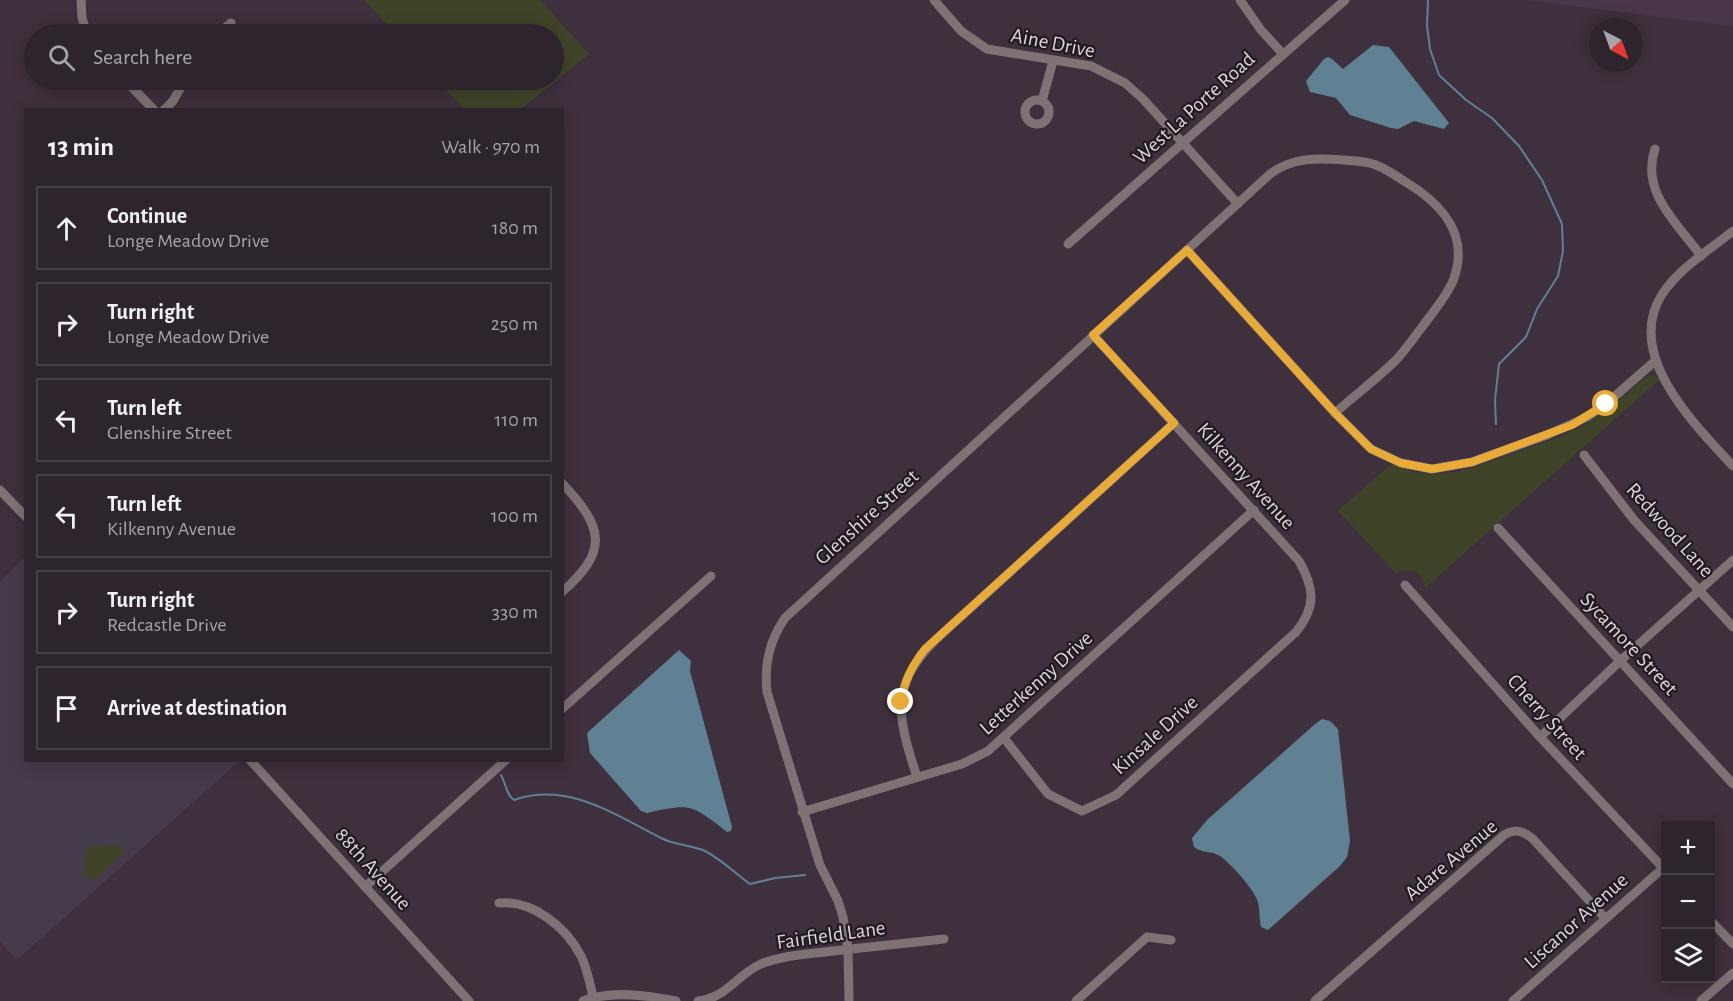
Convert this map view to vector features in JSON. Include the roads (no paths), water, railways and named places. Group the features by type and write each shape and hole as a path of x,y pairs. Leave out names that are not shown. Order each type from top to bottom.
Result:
{"street":[{"path":"81,0 84,24"},
{"name":"Aine Drive","path":"934,0 961,31 987,49 1091,66 1125,83 1238,204"},
{"path":"1240,0 1261,30 1282,54"},
{"name":"West La Porte Road","path":"1068,244 1345,0"},
{"path":"1042,100 1053,61"},
{"path":"135,90 151,108"},
{"path":"166,108 179,90"},
{"path":"1655,149 1652,158 1652,177 1657,196 1701,256"},
{"name":"Glenshire Street","path":"849,1001 848,949 841,911 820,865 766,692 765,668 769,651 780,625 795,607 1270,174 1300,160 1353,161 1378,166 1425,194 1441,208 1452,224 1456,236 1458,255 1453,280 1444,298 1397,358 1335,413"},
{"path":"1733,231 1678,276 1661,297 1652,321 1651,343 1655,361 1691,418 1733,466"},
{"path":"1187,250 1335,413 1371,449 1401,463 1432,469 1472,462 1572,425 1606,404 1655,361"},
{"name":"Kilkenny Avenue","path":"1093,335 1299,561 1308,577 1312,595"},
{"path":"917,777 902,729 900,713 905,682 917,659 1174,423"},
{"name":"Redwood Lane","path":"1584,455 1634,520 1733,627"},
{"path":"564,485 585,508 596,536 594,555 585,569 564,590"},
{"path":"0,490 24,515"},
{"name":"Letterkenny Drive","path":"802,812 973,759 988,751 1254,510"},
{"name":"Sycamore Street","path":"1498,528 1733,784"},
{"path":"1540,737 1620,661 1733,560"},
{"path":"566,706 711,576"},
{"name":"Cherry Street","path":"1405,585 1540,737 1661,866"},
{"name":"Kinsale Drive","path":"1004,738 1048,794 1082,811 1116,795 1296,632 1307,617 1312,595"},
{"name":"88th Avenue","path":"252,762 469,1001"},
{"path":"365,887 504,762"},
{"name":"Adare Avenue","path":"1315,1001 1504,835 1514,831 1525,833 1533,839 1605,918"},
{"name":"Liscanor Avenue","path":"1514,1001 1605,918 1661,871"},
{"path":"499,903 512,902 538,912 560,928 582,957 593,997"},
{"path":"1715,925 1733,945"},
{"path":"1076,1001 1147,937 1171,940"},
{"name":"Fairfield Lane","path":"698,1001 716,997 760,964 788,956 944,939"},
{"path":"1701,1001 1733,973"},
{"path":"583,1001 593,997 676,1001"}],"water":[{"path":"1373,45 1389,47 1449,123 1444,129 1414,121 1398,129 1391,128 1350,115 1336,98 1310,92 1306,81 1324,59 1328,57 1332,59 1343,69"},
{"path":"679,650 691,661 690,671 732,827 731,831 727,832 706,816 690,808 673,808 647,813 641,811 590,753 587,733"},
{"path":"1322,719 1330,721 1338,729 1350,841 1347,857 1340,866 1268,930 1261,927 1256,898 1242,878 1220,856 1194,847 1192,838 1207,820"}],"waterway":[{"path":"1428,0 1427,26 1430,49 1439,75 1466,100 1492,118 1519,146 1542,180 1562,224 1563,251 1558,276 1537,309 1526,337 1499,364 1495,400 1496,424"},
{"path":"501,775 509,795 514,800 534,795 553,795 590,803 666,840 705,851 750,884 775,878 805,875"}]}
